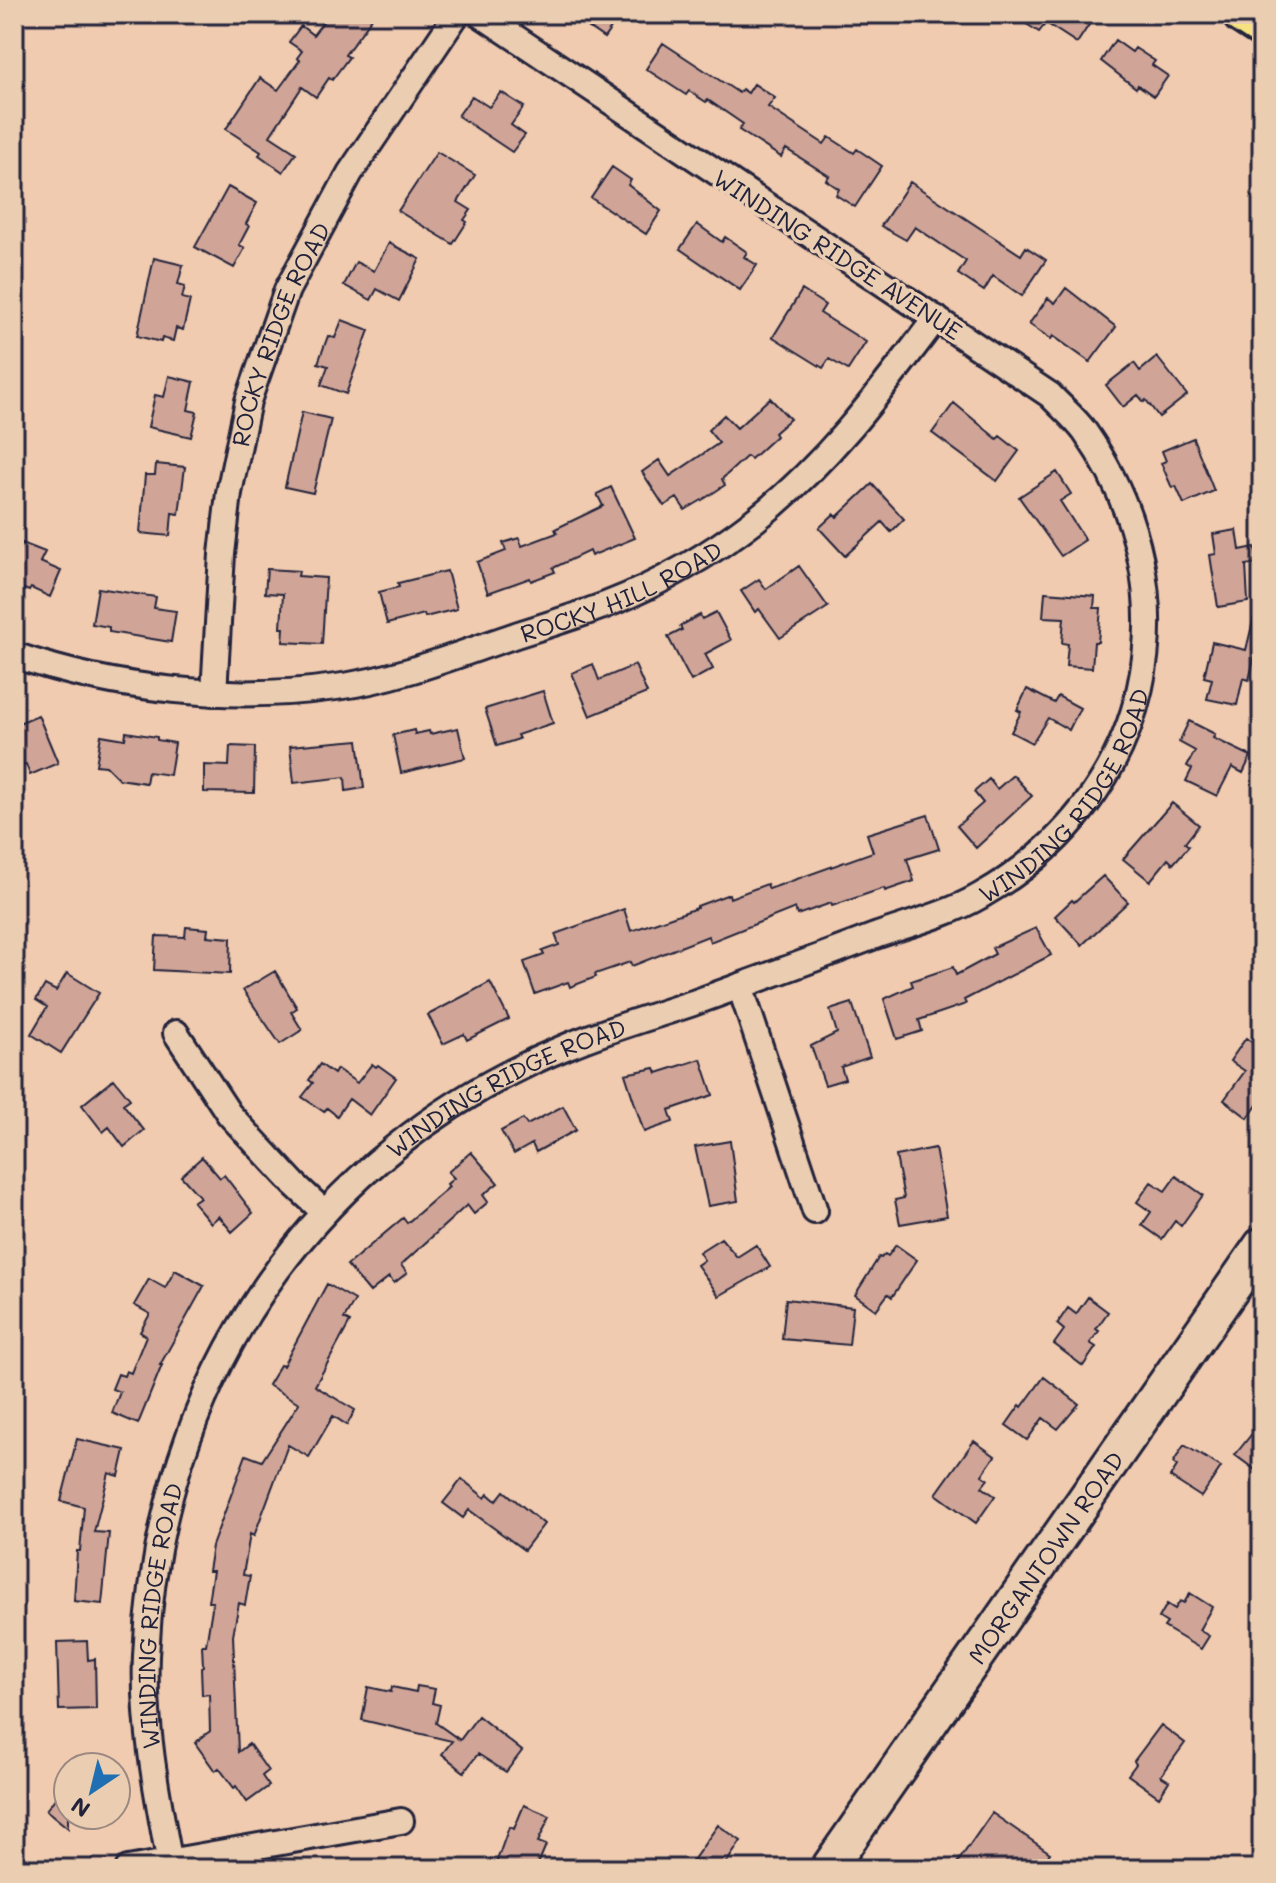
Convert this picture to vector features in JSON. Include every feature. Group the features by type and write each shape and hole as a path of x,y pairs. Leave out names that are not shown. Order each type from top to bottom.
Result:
{"main road":[{"path":"1242,14 1262,27"},
{"name":"MORGANTOWN ROAD","path":"828,1869 1262,1245"}],"street":[{"name":"ROCKY RIDGE ROAD","path":"214,693 222,554 229,493 248,401 287,290 350,173 457,14"},
{"name":"WINDING RIDGE AVENUE","path":"480,14 1050,395 1082,428 1117,484 1140,545"},
{"name":"ROCKY HILL ROAD","path":"14,655 103,681 214,693 336,687 403,673 609,604 676,572 753,521 810,472 869,408 936,318"},
{"name":"WINDING RIDGE ROAD","path":"171,1865 152,1756 146,1662 152,1577 166,1505 184,1445 226,1349 272,1276 324,1212 398,1143 493,1080 569,1045 975,899 1023,870 1064,832 1088,803 1117,755 1142,684 1148,611 1140,545"},
{"path":"740,986 815,1211"},
{"path":"176,1033 229,1114 324,1212"},
{"path":"128,1869 171,1865 401,1821"}],"building":[{"path":"329,14 375,14 345,55 349,57 332,80 329,78 316,97 302,87 270,136 296,153 283,172 259,155 261,152 226,129 260,78 278,90 300,60 297,58 302,51 289,42 301,26 313,35"},
{"path":"569,14 621,14 604,38"},
{"path":"1011,14 1096,14 1077,43 1046,23 1039,32"},
{"path":"1115,40 1132,52 1135,48 1155,61 1152,65 1168,76 1154,96 1138,85 1136,88 1101,61"},
{"path":"663,43 739,93 742,89 748,93 754,84 775,98 768,107 824,144 829,137 854,153 857,149 882,166 855,207 836,195 839,189 826,180 829,176 786,149 781,157 739,130 743,124 708,100 706,102 689,91 686,95 646,69"},
{"path":"501,92 524,107 511,125 525,135 512,152 458,116 472,96 489,107"},
{"path":"437,152 475,175 458,202 471,210 453,244 398,211"},
{"path":"612,167 631,180 628,185 661,211 646,234 591,198"},
{"path":"910,182 1021,255 1026,247 1046,260 1022,296 993,276 984,291 958,274 966,261 915,227 906,240 881,226"},
{"path":"228,187 257,203 239,245 245,248 234,268 195,247"},
{"path":"697,224 722,242 725,237 747,252 744,257 757,265 740,290 680,249"},
{"path":"389,243 420,259 399,301 377,289 371,300 344,285 356,262 374,271"},
{"path":"154,258 183,265 178,284 185,286 182,298 190,300 183,330 176,328 173,341 162,338 161,342 137,336"},
{"path":"1066,288 1116,327 1090,362 1053,336 1051,339 1029,324 1048,298 1055,303"},
{"path":"802,290 825,305 820,313 866,342 848,370 829,359 823,368 773,337"},
{"path":"342,320 369,330 346,394 321,385 328,366 318,363 328,336 335,338"},
{"path":"1157,357 1187,395 1159,417 1138,395 1123,407 1106,385 1134,363 1140,371"},
{"path":"169,376 194,382 188,410 197,412 191,437 148,427 155,395 164,397"},
{"path":"770,398 790,419 774,433 776,436 751,459 747,456 722,479 725,485 707,497 685,510 677,498 664,506 642,472 659,460 670,476 719,443 708,430 724,415 737,428"},
{"path":"954,403 997,439 1000,436 1019,451 997,481 932,433"},
{"path":"302,412 331,419 313,493 285,487"},
{"path":"1193,438 1214,491 1184,504 1176,486 1172,488 1161,463 1166,461 1162,451"},
{"path":"156,464 185,467 179,514 172,513 170,536 140,533 145,475 155,475"},
{"path":"1057,472 1071,494 1060,501 1085,540 1061,556 1019,497"},
{"path":"872,484 904,519 891,532 882,522 845,556 819,528 834,514 837,517"},
{"path":"611,487 635,538 591,556 589,551 553,568 555,572 488,593 477,562 506,551 503,543 519,538 522,546 557,533 555,529 603,506 597,494"},
{"path":"1237,530 1240,550 1255,547 1258,563 1246,565 1248,602 1218,607 1210,555 1216,554 1213,534"},
{"path":"22,543 45,552 40,562 61,571 50,597 31,588 29,591 14,585 14,562"},
{"path":"799,566 828,607 780,638 759,609 755,612 741,591 759,579 766,589"},
{"path":"267,569 299,571 298,576 326,578 322,644 283,642 283,594 265,593"},
{"path":"447,571 457,609 387,624 379,592 399,587 398,583"},
{"path":"98,588 156,597 154,608 176,611 171,642 109,632 109,627 92,624"},
{"path":"1045,592 1095,596 1094,608 1101,608 1092,668 1066,666 1068,644 1062,643 1064,618 1043,617"},
{"path":"1256,609 1262,610 1262,657 1255,655 1249,680 1243,678 1237,705 1207,699 1212,679 1204,677 1212,642 1246,650"},
{"path":"716,612 731,640 705,654 713,669 691,681 668,637 700,615 702,619"},
{"path":"593,664 599,680 635,665 647,693 590,716 572,673"},
{"path":"1027,689 1054,703 1058,696 1080,708 1069,730 1048,718 1032,743 1011,732"},
{"path":"543,691 553,723 517,735 519,739 497,746 485,709"},
{"path":"38,715 58,763 30,775 26,764 14,769 14,725"},
{"path":"1189,721 1215,734 1213,738 1251,756 1243,773 1232,767 1217,796 1186,781 1192,769 1187,766 1195,751 1179,742"},
{"path":"458,728 465,758 401,773 393,735 414,730 415,734 429,731 430,734"},
{"path":"126,732 175,743 170,775 148,772 146,783 119,779 106,766 96,765 101,735 125,739"},
{"path":"358,740 364,788 346,791 345,777 294,783 290,746"},
{"path":"230,746 255,747 254,793 204,792 204,765 229,766"},
{"path":"1013,775 1032,796 976,848 957,826 983,803 974,792 989,779 997,789"},
{"path":"1172,803 1199,825 1185,843 1189,846 1173,864 1168,859 1150,881 1123,859"},
{"path":"928,815 939,849 907,859 914,881 797,915 795,908 710,942 708,936 632,966 630,962 595,974 596,977 570,987 568,982 535,994 524,962 544,955 542,951 559,945 555,934 624,909 631,931 729,894 730,898 767,884 769,889 873,852 867,834"},
{"path":"1103,876 1128,902 1082,945 1055,916"},
{"path":"186,927 208,929 207,936 231,938 230,974 154,970 156,936 185,937"},
{"path":"1036,928 1051,955 964,1000 966,1004 919,1020 922,1031 897,1039 884,999 913,986 911,981 953,967 956,975 995,954 992,948"},
{"path":"275,971 297,1008 291,1012 302,1030 280,1044 243,990"},
{"path":"67,973 99,993 61,1053 31,1034 47,1007 36,1000 45,985 56,991"},
{"path":"490,982 509,1019 467,1040 464,1034 443,1044 428,1015"},
{"path":"852,1003 870,1057 841,1067 845,1079 825,1085 811,1046 837,1033 830,1010"},
{"path":"1246,1038 1262,1047 1262,1098 1248,1118 1224,1100 1245,1071 1230,1061"},
{"path":"701,1059 713,1095 669,1110 673,1122 644,1132 625,1074 655,1068 657,1073"},
{"path":"320,1064 334,1074 337,1069 357,1083 372,1064 396,1078 370,1115 349,1099 337,1116 327,1108 324,1112 302,1097 313,1083 309,1080"},
{"path":"114,1079 130,1099 123,1104 144,1130 124,1147 109,1127 103,1132 82,1105"},
{"path":"563,1106 576,1130 536,1152 532,1144 514,1154 501,1131 523,1119 527,1125"},
{"path":"730,1141 738,1201 708,1206 695,1147"},
{"path":"935,1148 947,1216 900,1224 895,1200 904,1198 896,1156"},
{"path":"471,1152 498,1183 483,1195 488,1202 474,1214 467,1205 401,1265 407,1273 394,1283 389,1277 370,1292 347,1265 403,1218 407,1223 449,1187 447,1184 454,1178 448,1172"},
{"path":"202,1157 220,1178 224,1175 253,1213 232,1232 219,1216 211,1223 193,1202 200,1197 181,1176"},
{"path":"1176,1176 1203,1195 1181,1226 1175,1221 1162,1239 1142,1225 1151,1212 1137,1202 1151,1182 1165,1191"},
{"path":"721,1238 737,1257 756,1245 770,1267 719,1296 697,1265 704,1260 699,1252"},
{"path":"896,1245 917,1260 892,1297 888,1294 876,1310 855,1295 879,1257 888,1256"},
{"path":"175,1270 204,1286 160,1365 138,1424 112,1413 120,1392 112,1389 118,1374 124,1376 126,1371 131,1373 146,1336 140,1332 150,1314 134,1305 149,1279 165,1288"},
{"path":"327,1284 355,1300 344,1319 350,1322 315,1386 355,1410 347,1425 333,1416 309,1457 288,1445 254,1536 250,1534 243,1575 250,1576 245,1605 239,1603 233,1635 238,1752 249,1744 268,1771 262,1776 269,1786 247,1802 219,1768 215,1771 195,1743 210,1731 209,1694 202,1695 201,1667 202,1645 206,1645 213,1602 208,1602 213,1571 208,1571 212,1546 246,1455 262,1461 299,1403 268,1385 280,1365 283,1366"},
{"path":"1088,1297 1108,1312 1090,1343 1096,1347 1083,1366 1054,1344 1064,1330 1057,1324 1068,1308 1076,1314"},
{"path":"786,1299 853,1307 849,1345 782,1339"},
{"path":"1044,1377 1079,1404 1058,1429 1043,1418 1027,1440 1006,1425"},
{"path":"1262,1421 1262,1475 1235,1455"},
{"path":"77,1439 125,1450 119,1476 109,1473 94,1532 109,1533 102,1604 74,1601 84,1507 61,1501"},
{"path":"974,1441 995,1456 982,1475 988,1479 982,1487 995,1496 976,1523 936,1494"},
{"path":"1184,1445 1221,1467 1201,1497 1170,1477 1177,1466 1173,1463"},
{"path":"462,1479 485,1498 488,1494 496,1501 504,1491 544,1524 524,1550 469,1510 463,1518 443,1503"},
{"path":"1190,1593 1212,1607 1199,1630 1209,1636 1201,1649 1164,1627 1167,1623 1159,1618 1167,1604 1175,1609 1180,1601 1184,1603"},
{"path":"87,1641 88,1660 95,1659 96,1709 59,1710 57,1642"},
{"path":"417,1686 435,1689 432,1703 440,1705 436,1723 460,1740 478,1716 522,1751 506,1772 478,1754 464,1772 442,1754 452,1741 362,1720 368,1687 391,1692 392,1687 416,1692"},
{"path":"1161,1725 1185,1743 1161,1776 1169,1781 1159,1797 1128,1775 1136,1764 1134,1761"},
{"path":"524,1805 550,1816 538,1842 546,1845 536,1869 494,1869 509,1827 514,1829"},
{"path":"992,1813 1050,1853 1039,1869 953,1869"},
{"path":"718,1825 741,1841 722,1869 687,1869"}]}
